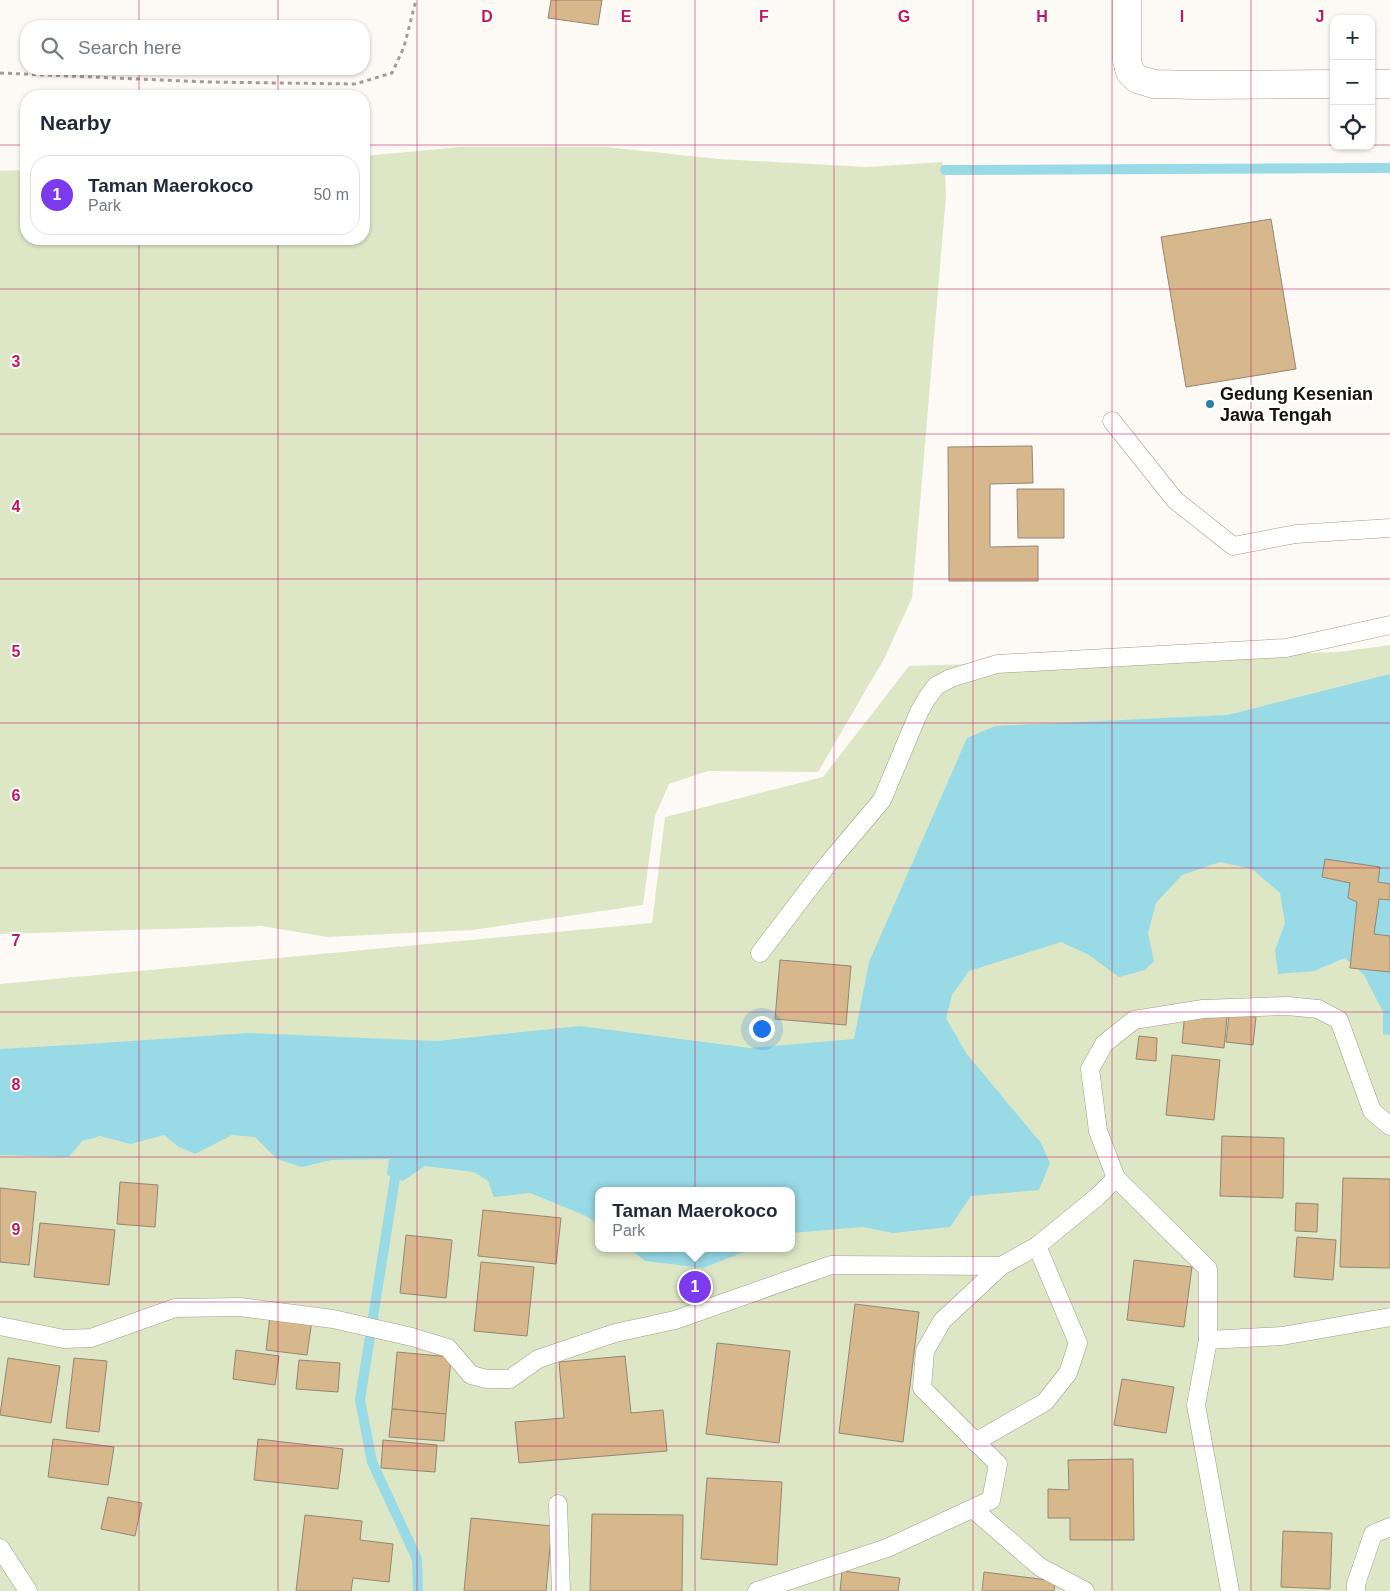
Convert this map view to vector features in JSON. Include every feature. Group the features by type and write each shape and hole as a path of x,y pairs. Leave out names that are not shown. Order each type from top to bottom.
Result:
{"street":[{"path":"1126,0 1127,61 1130,72 1137,79 1154,84 1196,86 1330,84"},
{"path":"1375,84 1390,84"}],"lane":[{"path":"1112,421 1175,500 1233,546 1296,534 1390,528"},
{"path":"760,953 828,864 882,800 919,712 936,686 951,678 998,664 1286,648 1390,625"},
{"path":"1230,1591 1196,1405 1208,1340 1208,1269 1116,1178 1098,1131 1090,1069 1104,1044 1134,1020 1203,1009 1287,1006 1318,1009 1339,1020 1372,1111 1390,1126"},
{"path":"757,1591 887,1548 990,1500 998,1464 922,1388 925,1351 942,1321 1001,1266 1037,1246 1097,1197 1116,1178"},
{"path":"975,1442 1046,1402 1068,1373 1078,1343 1037,1246"},
{"path":"0,1326 64,1339 91,1338 175,1308 240,1307 334,1319 412,1337 448,1348 471,1375 487,1379 510,1379 538,1359 616,1333 675,1320 831,1265 1001,1266"},
{"path":"1208,1340 1282,1336 1390,1317"},
{"path":"558,1504 561,1591"},
{"path":"973,1509 1040,1567 1085,1591"},
{"path":"1356,1591 1356,1584 1373,1534 1390,1528"},
{"path":"0,1548 28,1591"}],"path":[{"path":"46,75 207,82 355,84 392,72 404,47 416,0"},
{"path":"0,73 20,74"}],"green space":[{"path":"460,147 606,147 719,159 866,167 942,162 945,170 946,196 912,598 884,659 818,772 708,771 669,784 655,816 643,905 472,930 327,937 261,926 0,934 0,171 20,170 20,245 370,245 370,155"},
{"path":"1390,645 1390,1591 0,1591 0,984 652,923 665,817 823,777 909,666 1339,652"}],"water":[{"path":"1390,674 1390,1035 1383,1034 1383,1012 1364,975 1345,958 1314,971 1278,974 1275,950 1285,923 1280,893 1252,869 1220,862 1182,875 1156,903 1148,933 1154,961 1145,970 1119,977 1089,955 1061,942 969,971 952,995 946,1018 966,1053 1041,1143 1050,1163 1039,1190 971,1196 950,1227 893,1233 863,1227 795,1233 795,1187 595,1187 595,1222 586,1216 530,1193 494,1197 488,1181 474,1172 425,1166 403,1181 387,1175 389,1159 331,1160 302,1167 277,1159 255,1137 232,1135 195,1154 179,1147 164,1135 131,1144 100,1136 82,1141 69,1157 0,1155 0,1049 249,1033 437,1041 580,1026 750,1048 854,1039 869,962 967,738 995,726 1228,715"},
{"path":"634,1252 744,1252 703,1268 645,1261"}],"building":[{"path":"551,0 602,0 598,25 548,18"},
{"path":"1271,219 1296,369 1186,387 1161,237"},
{"path":"1032,446 1033,483 990,484 990,547 1038,546 1038,581 949,581 948,447"},
{"path":"1017,489 1064,489 1064,538 1018,538"},
{"path":"1325,859 1380,867 1378,882 1390,884 1390,900 1379,899 1374,934 1390,936 1390,972 1350,968 1357,902 1348,898 1350,883 1322,877"},
{"path":"780,960 851,966 846,1025 775,1019"},
{"path":"1185,1012 1227,1017 1224,1048 1182,1043"},
{"path":"1229,1015 1256,1017 1253,1045 1226,1042"},
{"path":"1139,1036 1157,1038 1156,1061 1136,1059"},
{"path":"1172,1055 1220,1060 1214,1120 1166,1115"},
{"path":"1222,1136 1284,1138 1283,1198 1220,1196"},
{"path":"1343,1178 1390,1179 1390,1268 1340,1267"},
{"path":"120,1182 158,1185 155,1227 117,1224"},
{"path":"0,1188 36,1192 29,1265 0,1262"},
{"path":"1296,1203 1318,1204 1317,1232 1295,1231"},
{"path":"483,1210 561,1218 556,1264 478,1256"},
{"path":"40,1223 115,1230 109,1285 34,1277"},
{"path":"406,1235 452,1240 446,1298 400,1293"},
{"path":"1297,1237 1336,1240 1333,1280 1294,1277"},
{"path":"1134,1260 1192,1267 1184,1327 1127,1320"},
{"path":"481,1262 534,1267 527,1336 474,1331"},
{"path":"855,1304 919,1312 903,1442 839,1433"},
{"path":"270,1315 312,1320 307,1355 266,1350"},
{"path":"717,1343 790,1351 779,1443 706,1434"},
{"path":"236,1350 279,1356 275,1385 233,1379"},
{"path":"397,1352 451,1357 446,1414 392,1409"},
{"path":"625,1356 631,1413 663,1410 667,1451 519,1463 515,1422 564,1418 559,1362"},
{"path":"8,1358 60,1366 51,1423 0,1415"},
{"path":"74,1358 107,1361 99,1432 66,1428"},
{"path":"299,1360 340,1363 338,1392 296,1389"},
{"path":"1122,1379 1174,1387 1166,1433 1114,1425"},
{"path":"392,1409 446,1414 444,1441 389,1437"},
{"path":"53,1439 114,1447 108,1485 48,1477"},
{"path":"258,1439 343,1449 338,1489 254,1480"},
{"path":"383,1440 437,1445 435,1472 381,1468"},
{"path":"1133,1459 1134,1540 1070,1540 1070,1518 1048,1518 1048,1489 1069,1490 1068,1460"},
{"path":"707,1478 782,1482 777,1565 701,1559"},
{"path":"108,1497 142,1503 135,1536 101,1529"},
{"path":"592,1514 683,1515 682,1591 590,1591"},
{"path":"305,1515 362,1521 360,1540 393,1544 389,1582 353,1578 351,1591 296,1591"},
{"path":"471,1518 552,1526 546,1591 464,1591"},
{"path":"1283,1531 1332,1533 1330,1589 1281,1587"},
{"path":"842,1571 900,1578 898,1591 840,1591"},
{"path":"984,1572 1055,1581 1054,1591 982,1591"}],"waterway":[{"path":"945,170 1390,168"},
{"path":"395,1178 360,1400 372,1462 417,1559 418,1591"}],"place":[{"name":"Gedung Kesenian Jawa Tengah","path":"1210,404"},
{"name":"Taman Maerokoco","path":"695,1287"}]}
